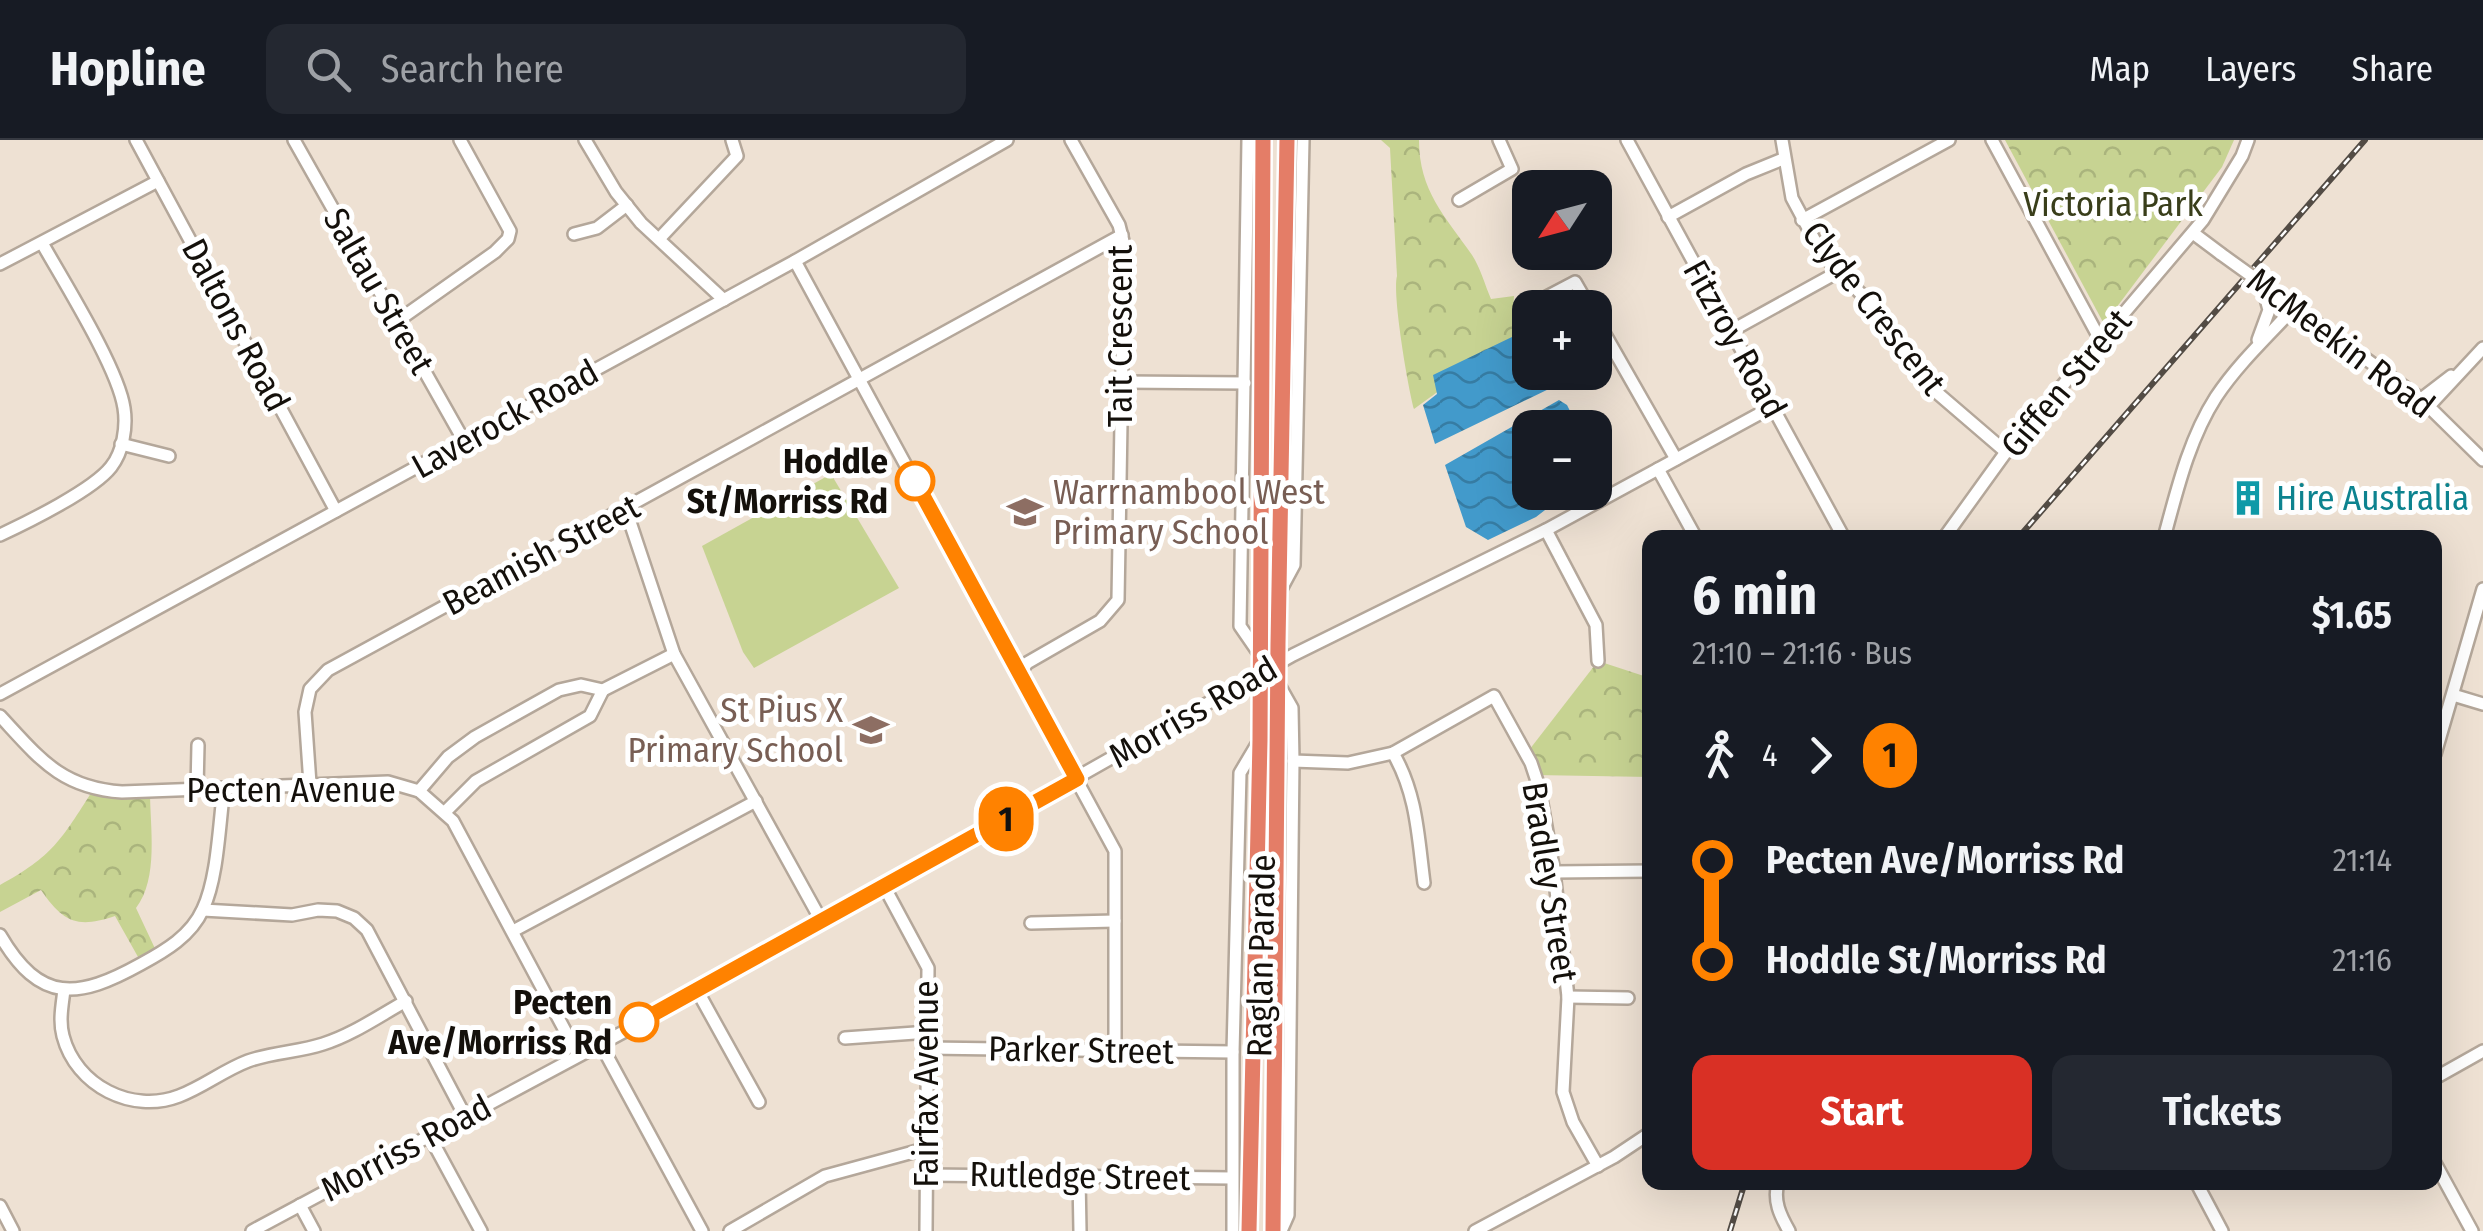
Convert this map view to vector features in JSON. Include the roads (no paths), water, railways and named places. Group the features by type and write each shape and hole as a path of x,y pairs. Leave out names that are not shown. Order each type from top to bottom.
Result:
{"highway":[{"name":"Raglan Parade","path":"1249,1231 1260,740 1264,140"},
{"name":"Raglan Parade","path":"1277,1231 1278,664 1286,140"}],"street":[{"name":"Daltons Road","path":"136,140 336,511"},
{"name":"Saltau Street","path":"294,140 464,441"},
{"path":"396,322 496,252 508,239 510,230 460,140"},
{"path":"586,140 626,205 724,300"},
{"path":"659,239 737,156 732,140"},
{"name":"Laverock Road","path":"0,694 724,300 1008,140"},
{"name":"Tait Crescent","path":"1020,673 1026,663 1100,620 1118,600 1122,236 1119,224 1070,140"},
{"path":"1248,140 1240,626 1260,656"},
{"name":"Raglan Parade","path":"1280,591 1294,564 1303,140"},
{"path":"1459,200 1512,169 1499,140"},
{"name":"Fitzroy Road","path":"1626,140 1840,530"},
{"name":"Clyde Crescent","path":"1782,140 1792,198 1822,254 1868,301 1907,362 1928,385 2006,452"},
{"path":"1802,220 1949,140"},
{"path":"1992,140 2102,342"},
{"name":"Giffen Street","path":"1950,530 2006,452 2193,233 2248,140"},
{"path":"1668,217 1746,174 1783,159"},
{"path":"0,264 158,182"},
{"path":"574,234 596,228 626,205"},
{"name":"McMeekin Road","path":"2193,233 2425,402 2483,460"},
{"name":"Beamish Street","path":"310,784 305,712 310,690 328,670 1122,236"},
{"path":"0,535 99,479 119,454 121,444 124,406 98,347 42,242"},
{"path":"794,261 1116,851 1116,1050"},
{"path":"1731,331 1838,272"},
{"path":"2250,352 2270,310 2256,280"},
{"path":"1560,290 1575,282 1580,290"},
{"path":"2166,530 2185,466 2208,410 2250,352 2294,308"},
{"path":"1612,347 1676,459"},
{"path":"2425,402 2480,351"},
{"path":"1122,382 1245,383"},
{"name":"Morriss Road","path":"252,1231 698,992 1278,664 1546,530 1772,407"},
{"path":"121,444 169,456"},
{"path":"1658,468 1692,530"},
{"path":"626,510 674,654 822,922"},
{"path":"1546,530 1596,625 1598,661"},
{"path":"2442,731 2483,590"},
{"path":"445,812 476,781 590,716 603,690 674,654"},
{"name":"Raglan Parade","path":"1277,1231 1288,1214 1293,762 1292,708 1278,684"},
{"path":"419,791 448,758 475,737 560,690 581,685 603,690"},
{"path":"2453,695 2483,704"},
{"name":"Bradley Street","path":"1293,762 1348,762 1394,753 1494,696 1532,763 1554,872 1568,998 1563,1092 1573,1122 1598,1166"},
{"name":"Pecten Avenue","path":"0,716 47,766 93,790 388,782 419,791 445,812 578,1056"},
{"name":"Raglan Parade","path":"1232,1231 1240,773 1260,740"},
{"path":"198,745 198,789"},
{"path":"1394,753 1408,778 1415,802 1424,883"},
{"path":"0,935 6,959 64,990 97,987 167,950 187,933 203,910 224,788"},
{"path":"512,930 756,801"},
{"path":"1554,872 1642,871"},
{"name":"Fairfax Avenue","path":"885,888 928,968 926,1231"},
{"path":"203,910 292,915 337,911 354,918 367,930 464,1116"},
{"path":"1031,923 1115,921"},
{"path":"64,990 63,1037 78,1067 112,1094 146,1102 178,1097 232,1068 278,1051 320,1046 406,1002"},
{"path":"698,992 759,1102"},
{"path":"1568,998 1628,998"},
{"path":"846,1038 929,1032"},
{"path":"600,1042 702,1231"},
{"name":"Parker Street","path":"928,1048 1233,1052"},
{"path":"2442,1074 2483,1051"},
{"path":"430,1135 481,1231"},
{"path":"1475,1231 1642,1138"},
{"path":"1614,1157 1642,1145"},
{"path":"730,1231 825,1176 928,1148"},
{"name":"Rutledge Street","path":"928,1174 1232,1178"},
{"path":"1080,1177 1080,1231"},
{"path":"2442,1177 2472,1231"},
{"path":"1776,1190 1780,1216 1789,1231"},
{"path":"2200,1190 2222,1231"},
{"path":"300,1205 314,1231"},
{"path":"0,1206 14,1231"}],"water":[{"path":"1512,337 1512,390 1547,390 1435,444 1423,405 1437,394 1433,375"},
{"path":"1559,400 1570,410 1541,410"},
{"path":"1512,427 1512,510 1545,510 1488,540 1466,527 1445,465"}],"railway":[{"path":"2025,530 2365,140"},
{"path":"1730,1231 1743,1190"}],"place":[{"name":"Hoddle St/Morriss Rd","path":"915,481"},
{"name":"Hire Australia","path":"2248,498"},
{"name":"Warrnambool West Primary School","path":"1025,512"},
{"name":"St Pius X Primary School","path":"871,730"},
{"name":"Pecten Ave/Morriss Rd","path":"639,1022"}],"park label":[{"name":"Victoria Park","path":"2113,204"}]}
